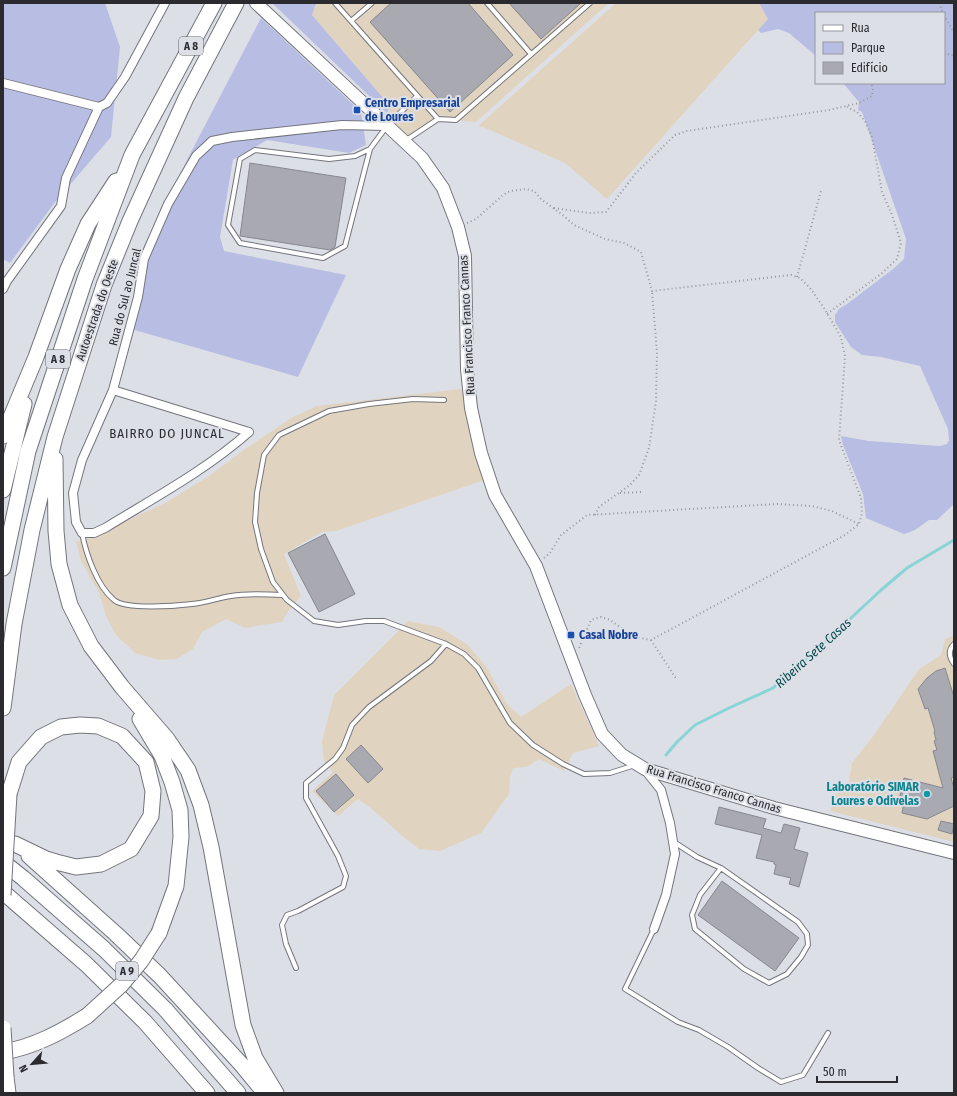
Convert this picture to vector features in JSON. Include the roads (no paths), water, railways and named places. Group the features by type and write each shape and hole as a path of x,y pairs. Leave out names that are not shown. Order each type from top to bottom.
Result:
{"highway":[{"name":"Autoestrada do Oeste","path":"3,568 28,451 85,278 132,156 214,3"},
{"name":"Autoestrada do Oeste","path":"3,708 14,624 32,530 55,437 104,285 130,221 186,98 234,6"},
{"path":"3,436 36,357 68,269 88,224 132,156"},
{"path":"3,490 36,357"},
{"path":"55,437 56,531 59,564 70,605 91,646 122,687 167,739 188,770 201,805 243,1025 255,1058 276,1093"},
{"path":"3,1052 19,1049 55,1035 87,1016 121,985 141,961 159,933 176,886 181,837 180,810 172,782 162,756 122,687"},
{"path":"3,894 9,794 19,762 41,737 61,727 80,724 98,726 122,736 146,762 153,792 151,816 132,849 101,864 76,867 46,859 9,839"},
{"path":"9,839 87,908 160,976 241,1064 265,1093"},
{"name":"A 9","path":"3,862 104,949 165,1009 238,1093"},
{"name":"A 9","path":"3,894 86,964 113,990 145,1022 207,1093"},
{"path":"3,1028 8,1093"}],"street":[{"path":"3,289 7,281 61,206 66,178 99,107 107,103 121,83 165,3"},
{"name":"Rua Francisco Franco Cannas","path":"256,3 422,158 443,188 458,227 465,256 467,370 471,408 481,454 495,495 536,566 585,695 602,734 622,755 641,767 774,808 954,853"},
{"path":"3,83 99,107"},
{"name":"Rua do Sul ao Juncal","path":"82,533 76,522 73,493 82,460 113,390 138,297 144,259 168,204 196,156 212,141 232,137 342,125 387,126"},
{"path":"82,533 94,533 105,528 195,473 249,432 113,390"},
{"path":"641,767 661,790 670,823 676,854 666,895 654,929"}],"lane":[{"path":"335,3 438,119"},
{"path":"351,21 372,3"},
{"path":"487,3 531,54"},
{"path":"404,141 438,119 456,120 590,3"},
{"path":"370,149 355,156 329,159 255,150 240,159 228,225 240,243 323,258 345,246 370,149 387,126 417,96"},
{"path":"444,400 413,399 369,404 329,411 279,435 264,455 257,492 255,522 261,549 273,582 287,600 314,621 338,624 384,621 446,644 464,654 478,668 510,723 533,746 563,764 584,774 610,773 641,767"},
{"path":"82,533 86,552 102,586 115,601 134,607 193,604 232,596 263,594 282,595"},
{"path":"296,968 286,944 282,925 287,915 343,888 346,876 338,856 306,798 306,783 335,759 343,748 352,725 369,707 431,661 446,644"},
{"path":"954,644 950,650 950,655 954,664"},
{"path":"673,842 697,857 721,868 798,922 807,934 808,945 801,957 787,974 769,983 744,969 695,929 692,915 700,894 721,868"},
{"path":"654,929 625,988 678,1022 699,1030 781,1082 803,1074 828,1033"}],"waterway":[{"name":"Ribeira Sete Casas","path":"666,755 695,725 773,688 907,568 954,540"}],"place":[{"name":"Centro Empresarial de Loures","path":"357,110"},
{"name":"Casal Nobre","path":"571,635"},
{"name":"Laboratório SIMAR Loures e Odivelas","path":"927,794"}],"district":[{"name":"BAIRRO DO JUNCAL","path":"167,433"}]}
